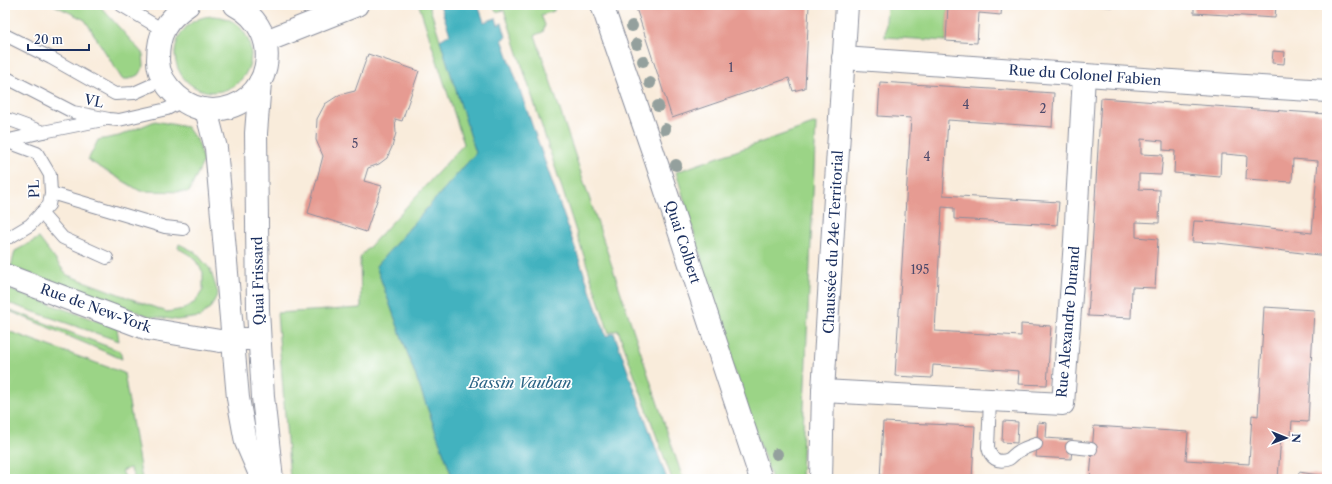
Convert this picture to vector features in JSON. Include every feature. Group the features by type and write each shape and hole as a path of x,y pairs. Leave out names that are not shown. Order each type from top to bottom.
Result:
{"street":[{"path":"188,5 174,16 163,30 158,46 158,64 163,80 172,92 182,101 193,107 206,110 222,109 237,104 250,95 260,82 267,62 266,41 261,28 253,18 236,5"},
{"path":"266,41 357,5"},
{"name":"Quai Colbert","path":"602,5 762,479"},
{"name":"Chaussée du 24e Territorial","path":"821,479 824,391 847,5"},
{"name":"Rue du Colonel Fabien","path":"843,58 1327,91"},
{"name":"Rue Alexandre Durand","path":"824,391 1063,404 1075,241 1084,75"},
{"name":"Quai Frissard","path":"260,82 256,132 258,310 263,397 272,479"},
{"name":"Quai Frissard","path":"206,110 216,148 238,398 246,442 262,479"},
{"name":"Rue de New-York","path":"5,275 148,329 220,341 233,339 260,339"}],"lane":[{"path":"121,5 163,30"},
{"path":"5,35 115,94 134,93 163,80"},
{"name":"VL","path":"5,77 73,112 109,119 119,120 167,109 182,101"},
{"path":"5,141 109,119"},
{"path":"5,120 10,120 44,132"},
{"name":"PL","path":"5,141 37,153 50,175 51,193 49,205 30,225 10,237 5,238"},
{"path":"51,193 165,227 183,229"},
{"path":"41,213 63,238 107,258"},
{"path":"990,400 988,447 989,454 993,458 1002,461 1010,458 1016,452 1036,444"},
{"path":"1072,447 1091,449"}],"green space":[{"path":"54,5 99,5 143,54 144,66 138,75 129,79 122,79 85,20"},
{"path":"419,5 429,5 476,153 376,266 453,479 290,479 277,313 361,308 360,257 464,144"},
{"path":"493,5 554,5 554,11 541,15 545,25 543,32 535,35 683,479 672,479 618,330 609,333 504,10 496,12"},
{"path":"887,5 948,5 946,41 885,37"},
{"path":"206,16 220,16 234,22 245,33 251,47 251,61 248,69 240,81 234,86 220,92 206,92 192,86 181,75 175,61 175,47 181,33 192,22"},
{"path":"155,121 187,127 199,144 203,162 189,192 140,191 88,160 98,140 119,136"},
{"path":"816,123 801,479 772,479 699,270 702,260 676,172"},
{"path":"39,238 67,275 167,312 184,309 195,302 203,290 203,272 193,257 178,248 179,244 195,252 210,269 218,293 211,307 200,317 177,320 149,316 11,267 15,251"},
{"path":"5,288 117,328 119,341 5,302"},
{"path":"5,309 120,351 122,359"},
{"path":"5,330 124,373 142,479 135,479 130,468 122,471 126,479 5,479"}],"water":[{"name":"Bassin Vauban","path":"440,5 478,5 484,22 496,18 498,25 502,23 506,37 502,39 606,336 614,333 667,479 453,479 376,266 476,153 440,40 450,34"}],"building":[{"path":"635,5 809,5 805,88 793,91 789,78 672,118"},
{"path":"948,5 1002,5 1001,15 979,13 977,43 946,41"},
{"path":"1094,5 1129,5 1128,8"},
{"path":"1194,5 1276,5 1275,18 1194,13"},
{"path":"1273,51 1285,52 1284,64 1272,63"},
{"path":"368,54 419,71 402,121 395,119 396,133 387,158 379,164 368,168 364,181 382,186 366,232 308,213 323,156 316,140 317,119 325,104 339,95 355,91"},
{"path":"880,82 1054,93 1052,127 948,120 943,195 1059,202 1057,225 954,219 954,208 942,207 935,331 1021,336 1021,324 1051,326 1047,385 1018,384 1019,371 933,365 932,378 895,376 911,118 878,116"},
{"path":"1101,98 1327,114 1327,256 1218,243 1192,242 1194,221 1220,222 1312,233 1318,161 1293,159 1292,182 1246,179 1247,156 1225,154 1221,154 1220,177 1174,173 1175,151 1163,150 1163,141 1141,139 1141,154 1163,155 1161,175 1139,174 1139,189 1160,190 1159,223 1136,222 1136,237 1158,239 1155,288 1132,287 1131,318 1088,316"},
{"path":"1264,307 1314,310 1308,422 1292,421 1291,436 1281,435 1278,479 1090,479 1094,426 1188,432 1186,460 1249,464 1252,415 1258,416"},
{"path":"1003,421 1018,422 1017,443 1002,442"},
{"path":"883,422 975,426 972,479 880,479"},
{"path":"1038,422 1047,423 1046,438 1073,440 1071,459 1036,457"},
{"path":"1299,472 1325,476 1324,479 1298,479"}]}
